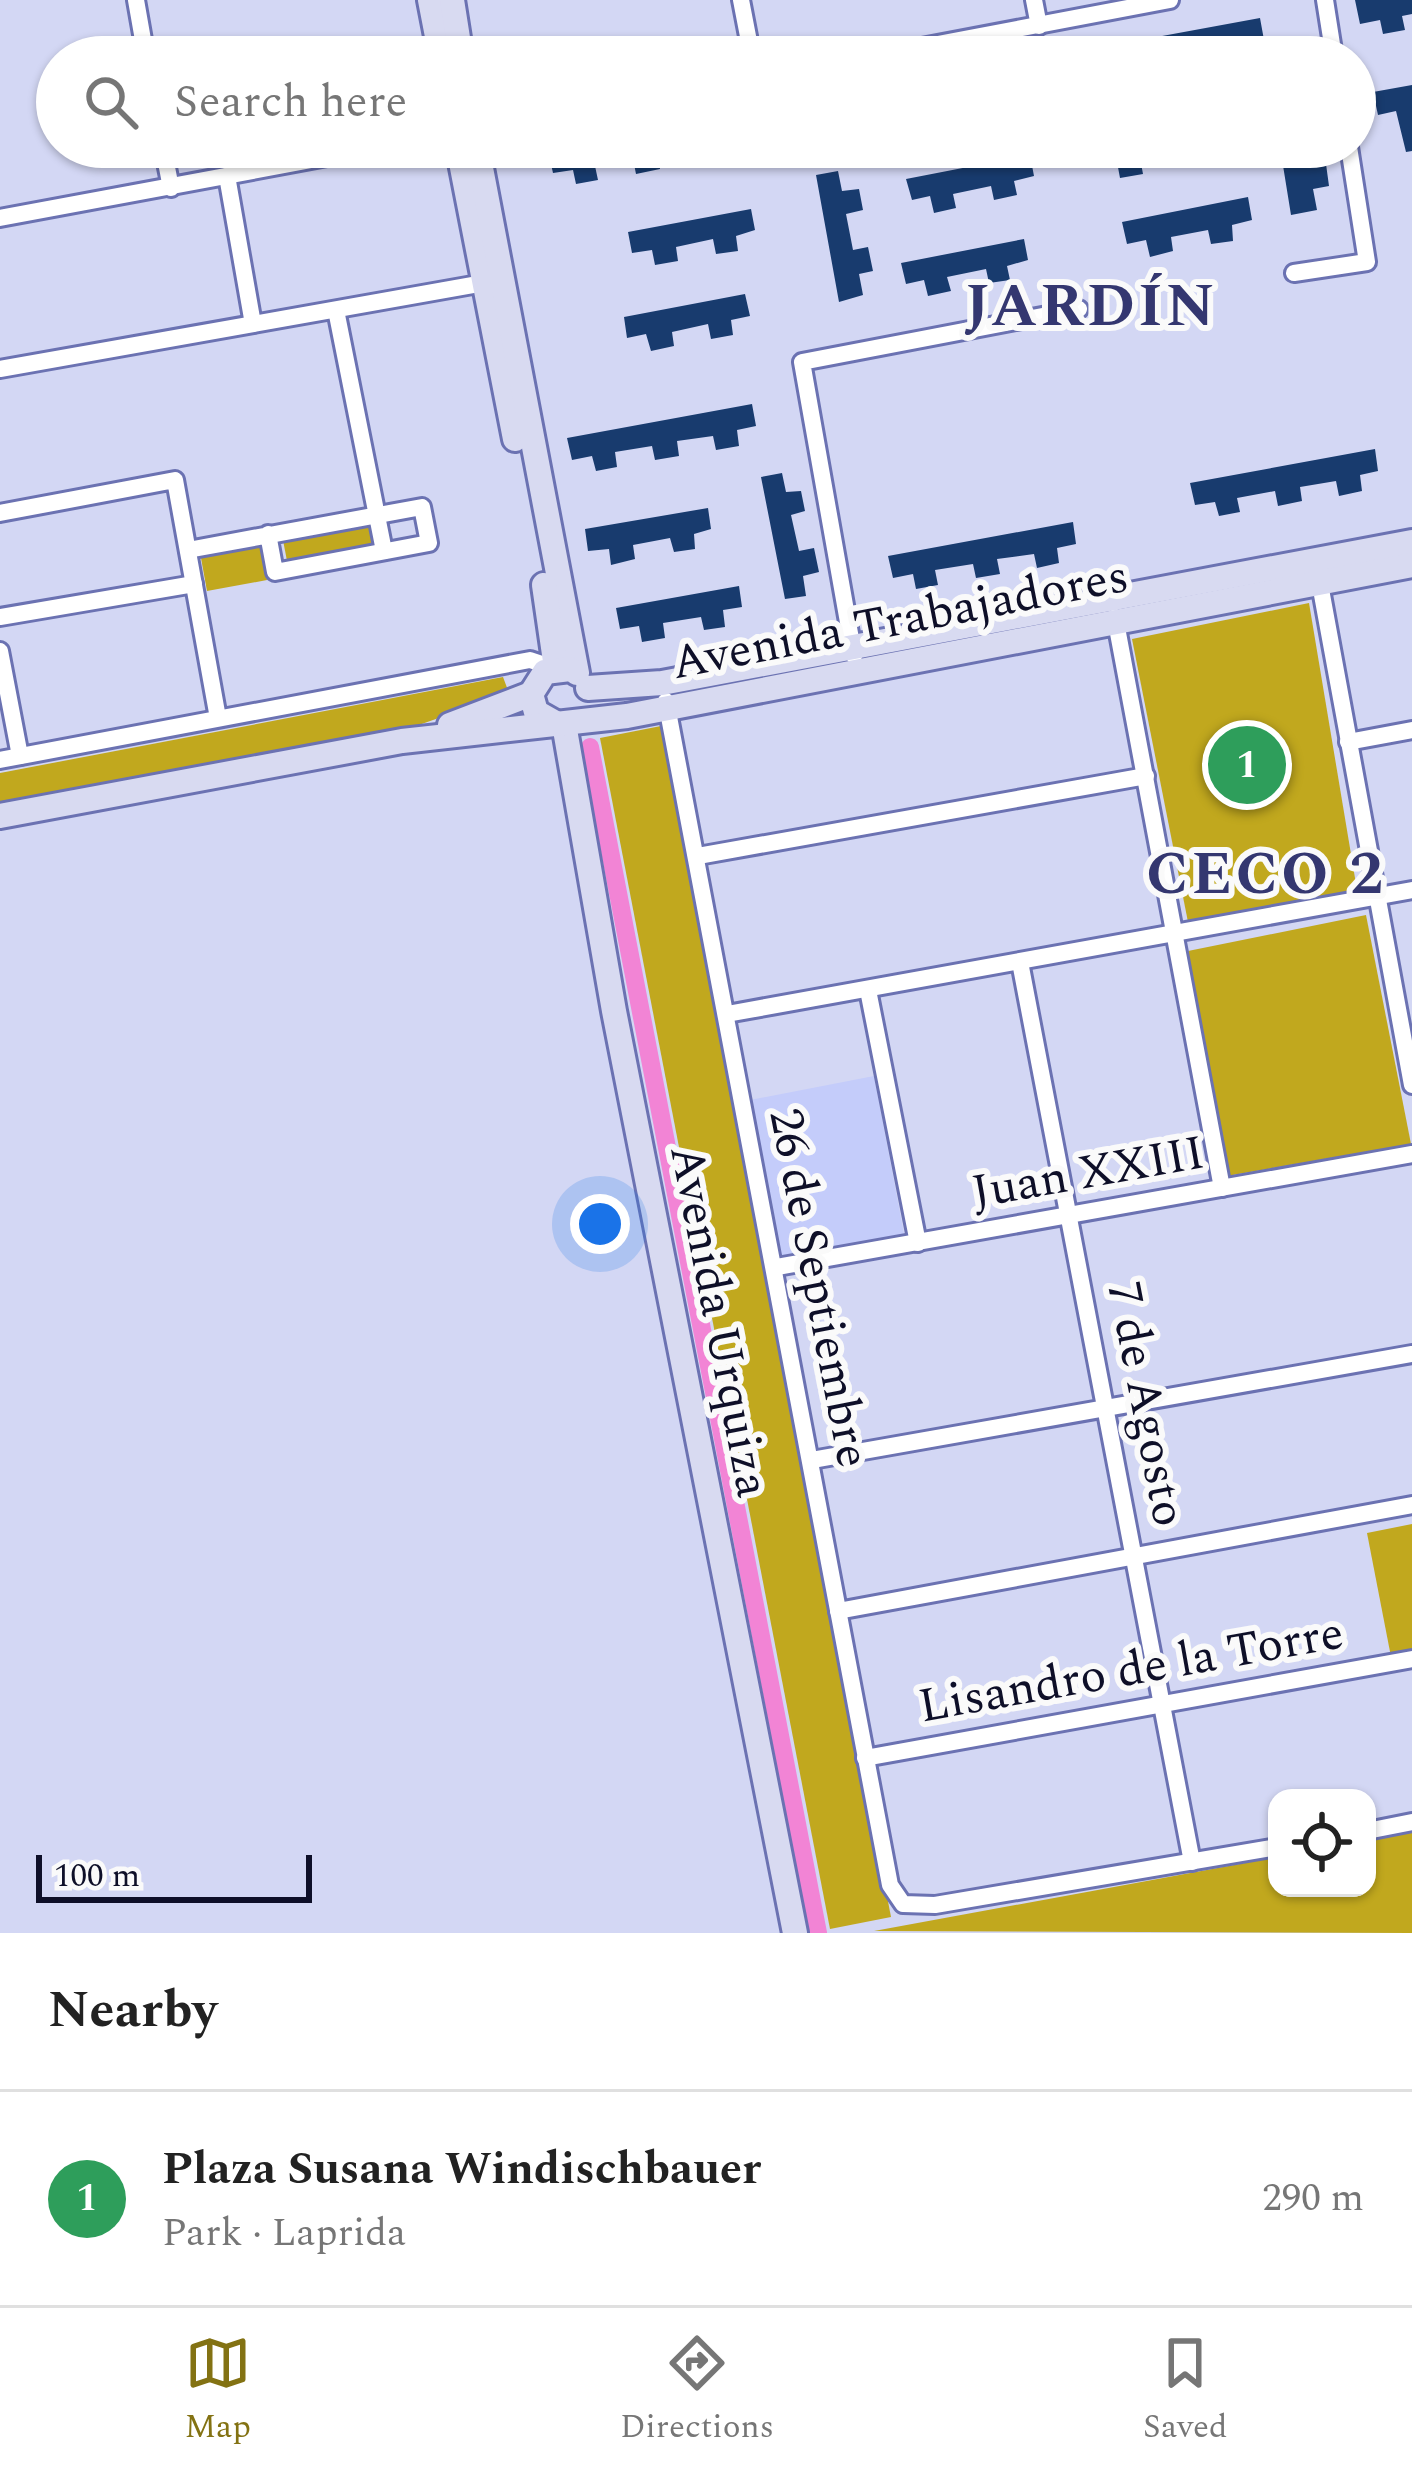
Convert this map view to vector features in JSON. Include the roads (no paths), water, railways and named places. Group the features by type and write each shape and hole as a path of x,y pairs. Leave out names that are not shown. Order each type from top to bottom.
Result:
{"main road":[{"path":"430,0 437,36"},
{"path":"452,0 458,36"},
{"path":"462,168 542,571 569,674 588,705 564,724 536,712 532,692 539,676 569,674"},
{"path":"481,168 569,674"},
{"name":"Avenida Trabajadores","path":"0,816 402,741 564,724 665,695 1317,571 1412,542"},
{"name":"Avenida Trabajadores","path":"1317,571 1412,565"},
{"name":"Avenida Trabajadores","path":"569,674 665,695"},
{"name":"Avenida Trabajadores","path":"402,741 532,692"},
{"name":"Avenida Urquiza","path":"564,724 614,1011 795,1933"}],"street":[{"path":"136,0 142,36"},
{"path":"741,0 748,36"},
{"path":"1034,0 1039,26"},
{"path":"984,36 1170,0"},
{"path":"1325,0 1331,36"},
{"path":"167,168 171,188"},
{"path":"0,218 269,168"},
{"path":"1294,273 1367,262 1351,168"},
{"path":"227,176 254,324"},
{"path":"0,369 484,283"},
{"path":"854,659 802,362 1079,309"},
{"path":"336,310 384,551"},
{"path":"0,513 176,480 218,718"},
{"path":"188,550 268,534 422,507 429,543 275,572 268,534"},
{"path":"1317,571 1412,1084"},
{"path":"0,617 194,584"},
{"path":"1113,609 1222,1187"},
{"path":"0,652 20,756"},
{"name":"Avenida Trabajadores","path":"0,760 496,670 530,659 569,674"},
{"path":"496,670 520,676 532,692"},
{"name":"26 de Septiembre","path":"665,695 777,1267 890,1886 903,1904 935,1905 1192,1862"},
{"path":"1348,742 1412,730"},
{"path":"698,856 1146,776"},
{"path":"727,1014 1412,890"},
{"name":"7 de Agosto","path":"1020,962 1192,1862"},
{"path":"868,990 918,1243"},
{"name":"Juan XXIII","path":"777,1267 1412,1154"},
{"path":"812,1460 1412,1354"},
{"path":"838,1611 1412,1505"},
{"name":"Lisandro de la Torre","path":"865,1758 1412,1659"},
{"path":"1376,1829 1412,1822"},
{"path":"1192,1862 1268,1849"}],"waterway":[{"path":"590,747 818,1933"}],"place":[{"name":"Plaza Susana Windischbauer","path":"1247,765"}],"district":[{"name":"JARDÍN","path":"1091,307"},
{"name":"CECO 2","path":"1266,875"}]}
